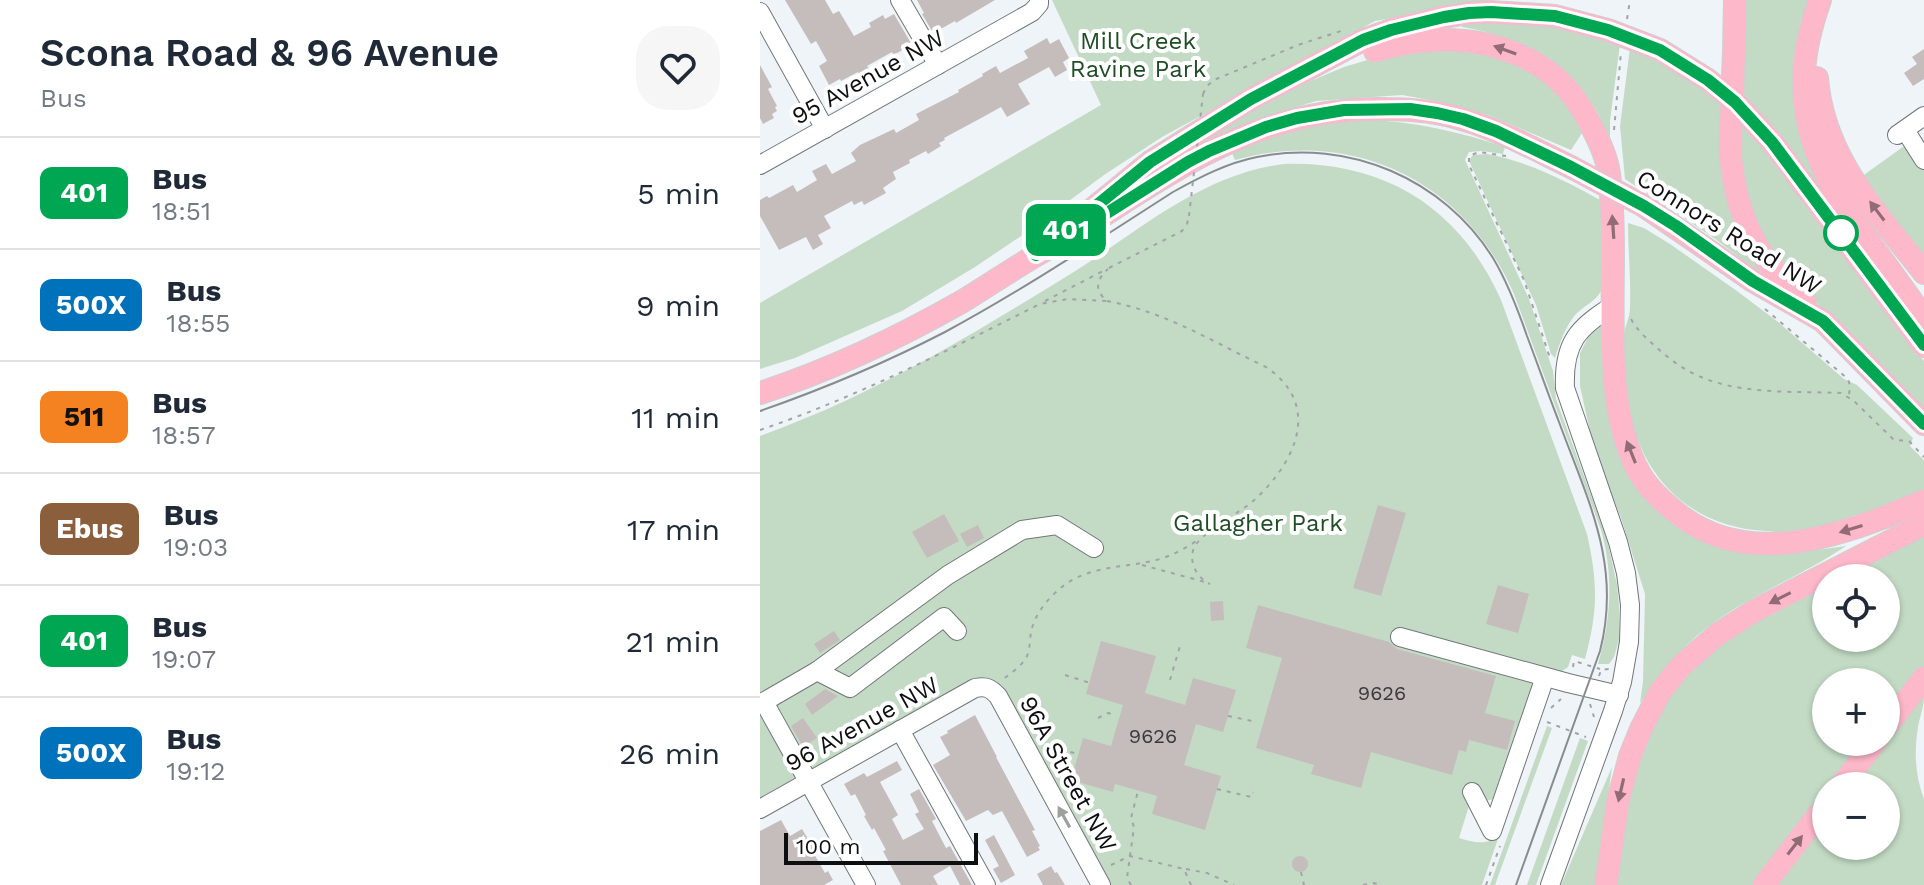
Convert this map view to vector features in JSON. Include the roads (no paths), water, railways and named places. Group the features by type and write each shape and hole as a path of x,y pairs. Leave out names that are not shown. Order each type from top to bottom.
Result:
{"main road":[{"path":"1735,0 1730,149 1737,202 1770,265 1823,321"},
{"path":"1819,3 1817,81 1830,138 1849,175 1924,273"},
{"path":"1819,3 1809,37 1804,71 1805,102 1814,146 1837,197 1924,318"},
{"name":"Connors Road NW","path":"1036,255 1150,162 1251,99 1363,40 1444,17 1491,12 1555,16 1585,22 1660,50 1708,80 1735,102 1789,164 1924,346"},
{"path":"1251,99 1358,56 1402,43 1462,40 1492,45 1533,60 1570,91 1593,128 1609,170 1622,310 1614,366 1618,408 1627,446 1651,490 1690,523 1705,531 1734,541 1769,544 1829,536 1924,501"},
{"name":"Connors Road NW","path":"760,393 826,370 963,301 1209,151 1266,127 1297,118 1344,110 1410,109 1463,119 1496,131 1644,206 1753,281 1823,321 1924,424"},
{"path":"1606,885 1618,801 1630,756 1660,692 1681,666 1718,634 1754,611 1924,524"},
{"path":"1900,709 1924,678"},
{"path":"1852,772 1864,756"},
{"path":"1764,885 1812,823"}],"street":[{"path":"900,0 938,65"},
{"name":"95 Avenue NW","path":"760,165 1032,12 1039,2"},
{"path":"760,12 825,129"},
{"path":"1924,116 1900,133 1924,160"},
{"path":"1550,885 1619,695 1630,633 1626,573 1567,397 1565,377 1569,353 1580,330 1591,319 1622,310"},
{"path":"866,885 762,703 817,671 948,575 1022,530 1057,525 1094,548"},
{"path":"817,671 850,688 944,617 957,631"},
{"path":"1400,637 1619,695"},
{"path":"1472,792 1492,831 1545,677"},
{"name":"96 Avenue NW","path":"760,809 975,688 989,687"},
{"name":"96A Street NW","path":"989,687 998,696 1098,879"},
{"path":"900,730 986,885"}],"tram line":[{"path":"760,411 854,375 945,332 1032,282 1173,192 1235,163 1291,153 1325,154 1359,160 1421,186 1473,230 1503,277 1591,506 1604,562 1606,620 1600,651 1516,885"}],"park label":[{"name":"Mill Creek Ravine Park","path":"1138,55"},
{"name":"Gallagher Park","path":"1258,523"}]}
